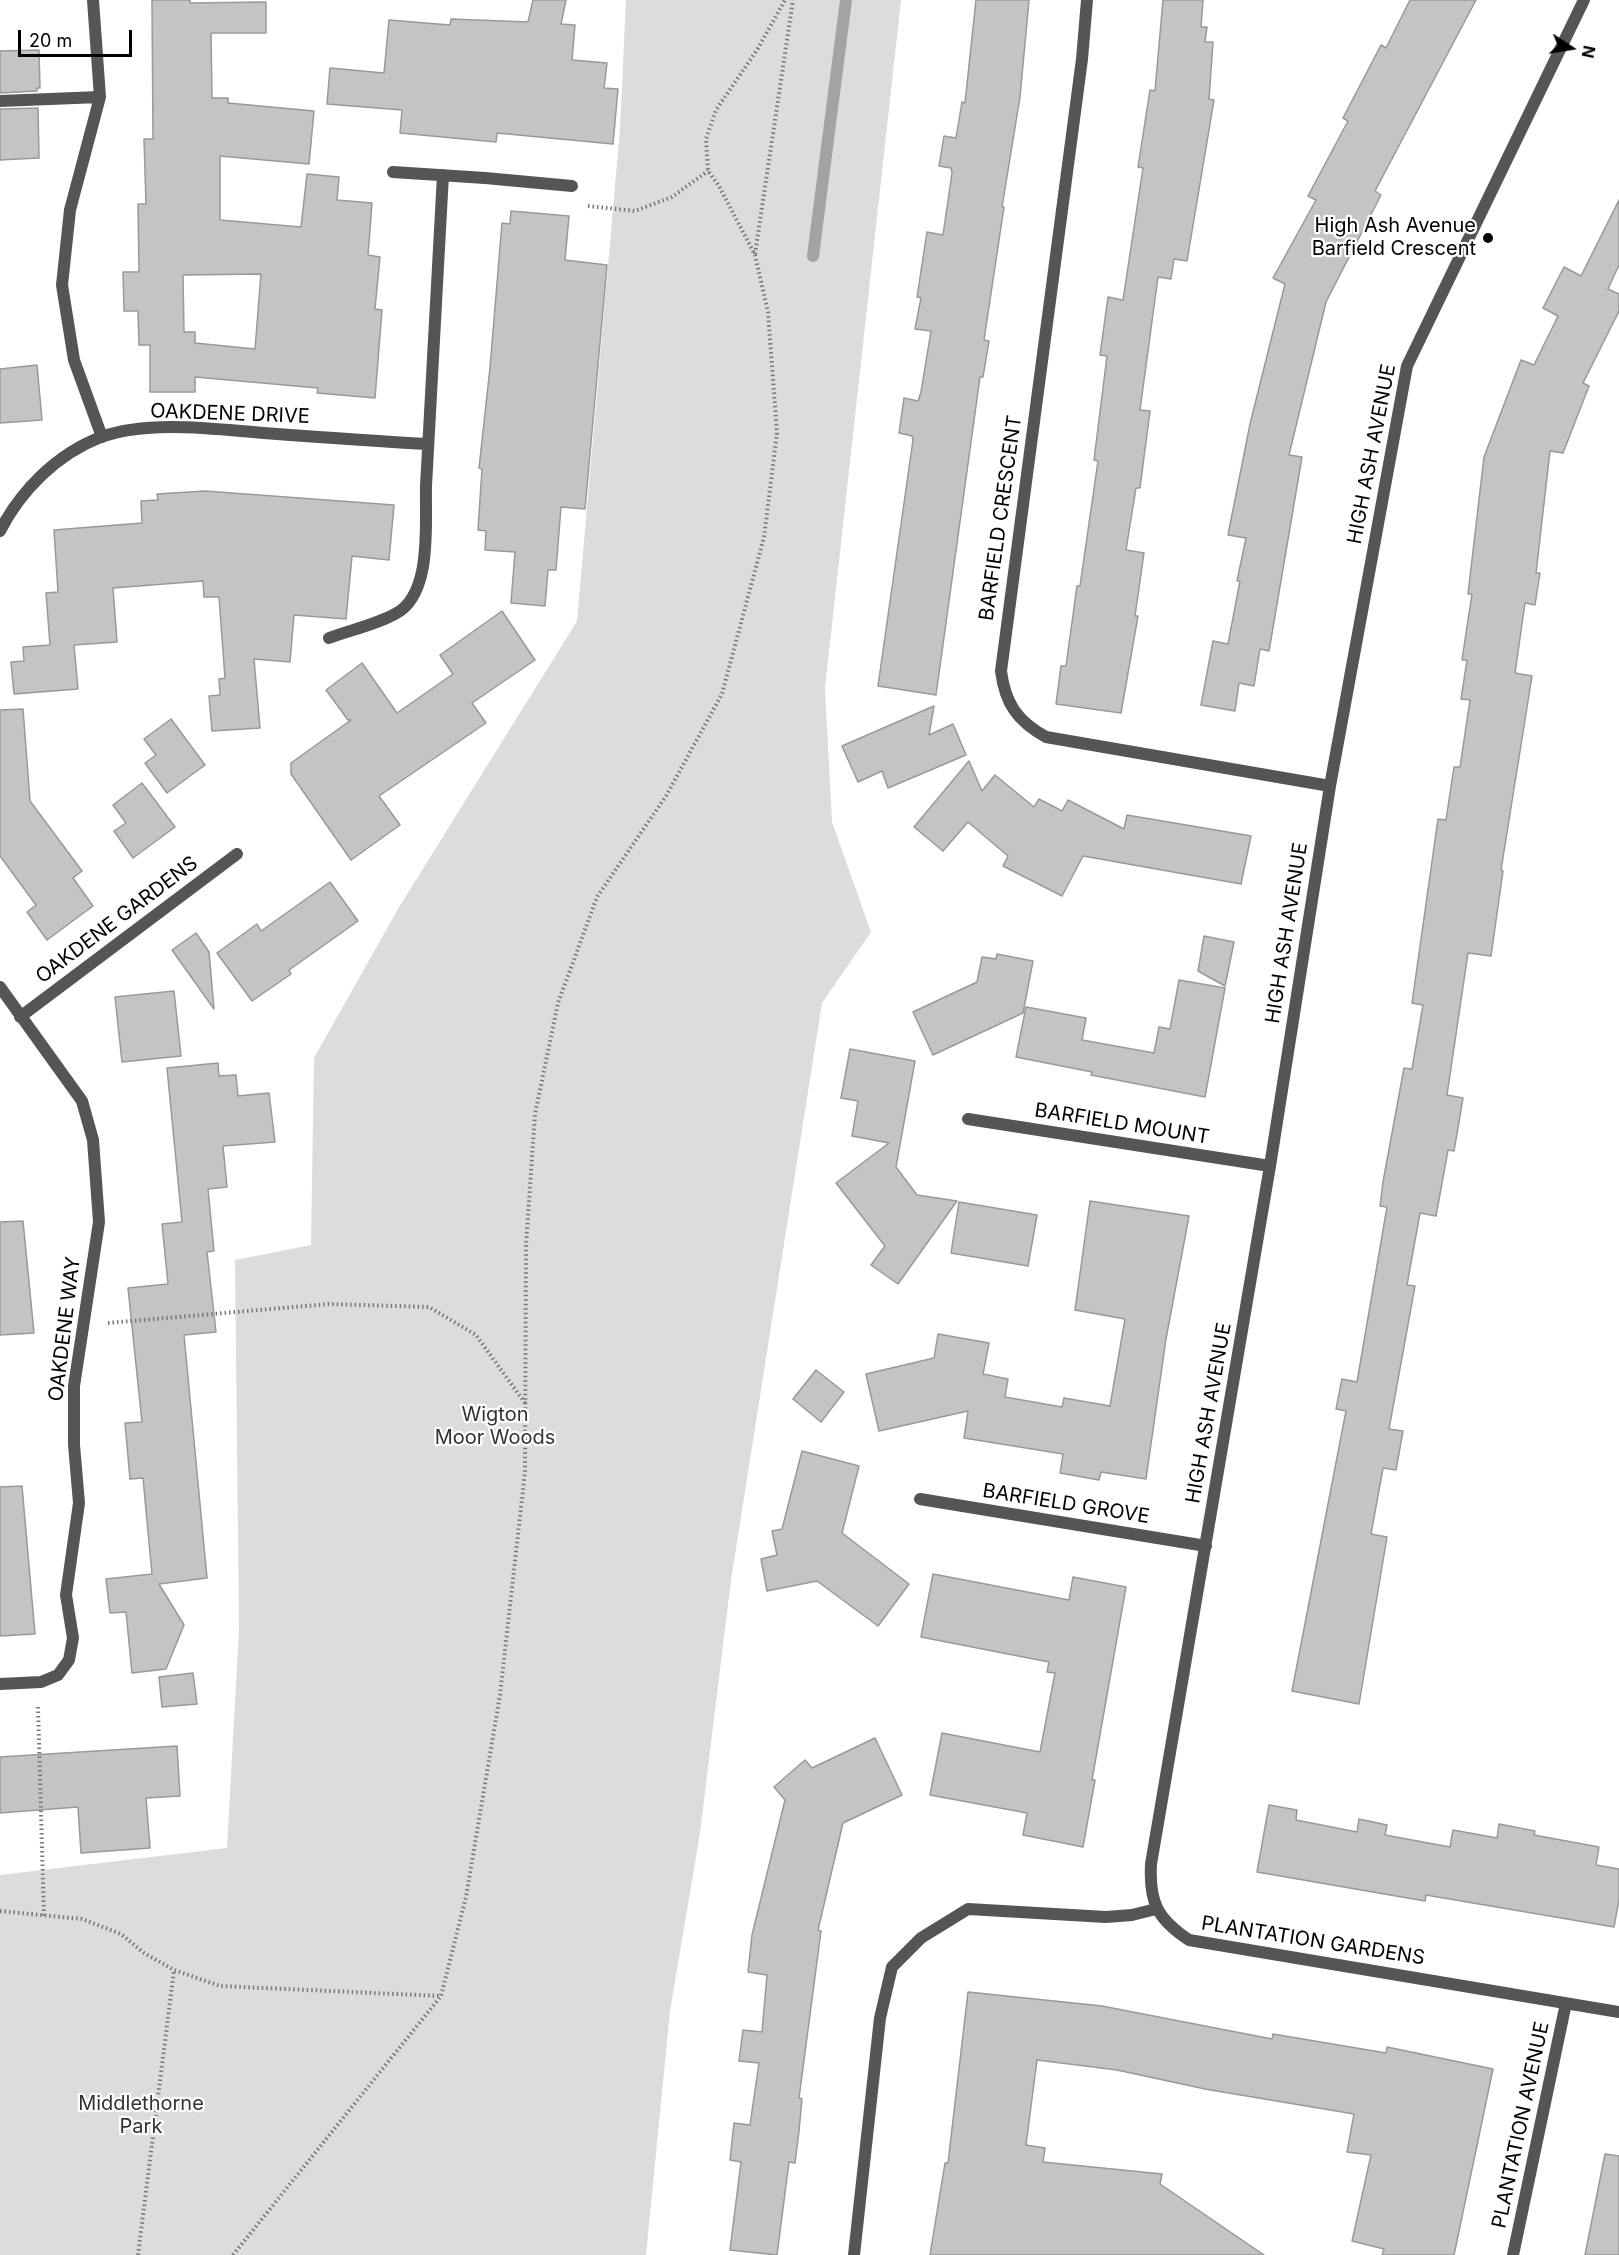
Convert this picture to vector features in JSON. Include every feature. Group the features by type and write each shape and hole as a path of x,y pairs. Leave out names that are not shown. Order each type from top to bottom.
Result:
{"street":[{"path":"93,0 100,97 70,210 62,285 74,360 102,437"},
{"name":"BARFIELD CRESCENT","path":"1087,0 1079,83 1001,670 1004,692 1012,711 1027,727 1046,737 1330,786"},
{"name":"HIGH ASH AVENUE","path":"1156,1909 1150,1887 1151,1864 1270,1166 1330,786 1407,366 1584,0"},
{"path":"0,101 100,97"},
{"path":"393,172 572,186"},
{"path":"329,638 395,614 410,603 419,585 423,565 427,444 443,175"},
{"name":"OAKDENE DRIVE","path":"0,531 11,510 44,471 102,437 152,428 203,428 427,444"},
{"name":"OAKDENE GARDENS","path":"20,1017 237,854"},
{"name":"OAKDENE WAY","path":"0,987 82,1101 93,1140 99,1222 74,1386 74,1445 79,1503 66,1595 73,1638 69,1660 58,1675 37,1683 0,1684"},
{"name":"BARFIELD MOUNT","path":"968,1119 1270,1166"},
{"name":"BARFIELD GROVE","path":"920,1499 1206,1546"},
{"path":"854,2255 880,2018 892,1966 921,1938 968,1909 1106,1917 1132,1915 1156,1909"},
{"name":"PLANTATION GARDENS","path":"1156,1909 1170,1927 1189,1940 1619,2012"},
{"name":"PLANTATION AVENUE","path":"1513,2255 1566,2003"}],"path":[{"path":"232,2255 441,1996 466,1897 500,1695 525,1472 526,1245 535,1114 558,1003 597,897 666,796 722,694 764,537 777,433 768,312 755,255 719,186 708,171 706,139 716,110 757,50 785,0"},
{"path":"755,255 794,0"},
{"path":"577,205 635,211 672,197 708,171"},
{"path":"83,1320 116,1324 329,1304 429,1307 476,1335 525,1404"},
{"path":"37,1683 44,1917"},
{"path":"0,1911 82,1919 121,1934 144,1953 174,1970 220,1986 441,1996"},
{"path":"138,2255 174,1970"}],"green space":[{"name":"Wigton Moor Woods","path":"626,0 901,0 825,688 832,822 871,932 822,1003 731,1580 700,1833 670,2011 646,2255 0,2255 0,1875 227,1848 239,1629 235,1260 311,1245 314,1058 398,909 577,621 620,129"}],"building":[{"path":"152,0 190,0 190,3 266,2 266,33 211,33 212,98 228,98 228,103 314,111 309,164 220,156 220,220 301,227 307,174 339,177 337,200 372,203 368,255 380,257 375,309 382,310 375,398 317,393 318,388 195,377 195,392 150,392 150,345 139,345 138,311 124,311 123,272 139,272 138,204 146,204 144,139 153,139","holes":["261,274 255,349 195,343 195,332 184,332 183,275"]},
{"path":"533,0 566,0 561,24 575,25 572,60 607,63 604,88 618,89 613,144 497,133 496,142 400,133 402,110 327,104 330,68 384,73 389,20 450,25 451,19 528,22"},
{"path":"976,0 1029,0 1020,97 984,340 989,341 983,377 980,377 936,695 878,686 913,440 912,436 899,433 904,398 918,401 931,331 915,329 921,298 917,297 927,232 943,235 952,173 951,168 939,166 944,136 956,138 962,102 965,103"},
{"path":"1163,0 1203,0 1201,27 1207,27 1205,42 1213,42 1209,99 1214,100 1187,261 1174,259 1171,279 1158,277 1140,410 1150,411 1140,488 1136,488 1126,550 1144,553 1135,616 1138,616 1121,713 1056,704 1061,666 1066,666 1077,586 1080,586 1098,461 1094,460 1107,356 1100,355 1108,297 1123,300 1143,168 1138,167 1150,90 1155,91"},
{"path":"1410,0 1476,0 1375,191 1381,195 1326,302 1289,455 1302,457 1269,651 1260,649 1254,686 1239,683 1235,711 1201,705 1213,641 1228,644 1240,581 1237,581 1246,538 1228,535 1250,424 1285,284 1273,278 1316,200 1308,196 1348,121 1343,118 1381,45 1386,48"},
{"path":"39,50 40,88 37,88 37,91 0,93 0,51"},
{"path":"38,108 39,158 0,160 0,109"},
{"path":"1619,200 1619,265 1608,289 1619,294 1619,311 1583,383 1589,386 1563,453 1550,451 1536,573 1540,573 1535,605 1525,603 1515,673 1532,676 1501,870 1503,871 1491,956 1468,953 1447,1095 1463,1098 1454,1151 1448,1150 1436,1216 1420,1213 1407,1285 1415,1286 1389,1429 1403,1431 1396,1470 1383,1468 1371,1534 1387,1537 1359,1704 1292,1691 1346,1411 1336,1409 1342,1379 1357,1382 1387,1207 1380,1206 1383,1182 1404,1068 1412,1069 1423,1005 1412,1003 1438,819 1446,820 1454,767 1460,767 1470,700 1461,699 1467,660 1462,660 1472,594 1468,594 1484,457 1521,360 1534,365 1558,316 1543,308 1564,267 1581,276"},
{"path":"511,211 569,216 565,260 607,265 585,509 561,507 556,570 548,570 545,606 511,603 515,552 485,550 486,531 478,530 482,469 479,468 502,223 510,224"},
{"path":"37,365 42,420 0,423 0,369"},
{"path":"205,491 394,505 389,560 352,556 346,619 294,615 290,662 254,659 260,728 212,731 209,696 220,695 219,679 225,678 219,597 204,597 203,581 113,588 117,642 74,645 78,689 14,694 11,662 24,661 23,647 50,645 46,593 58,592 54,530 142,523 141,501 158,500 157,494"},
{"path":"502,611 535,660 472,703 486,723 379,796 400,825 351,860 291,774 291,763 351,720 348,720 326,690 362,663 397,713 453,674 440,655"},
{"path":"934,706 929,735 953,724 966,755 888,788 882,771 858,782 842,746"},
{"path":"23,709 30,801 82,871 73,878 93,906 47,940 27,912 36,905 0,856 0,710"},
{"path":"171,719 205,765 167,793 145,763 156,755 144,739"},
{"path":"969,761 982,791 995,775 1034,807 1039,799 1062,811 1068,800 1124,829 1127,815 1251,836 1241,884 1083,856 1062,896 1003,866 1008,856 968,822 943,851 914,827"},
{"path":"142,783 175,827 133,858 114,831 126,823 113,805"},
{"path":"330,882 358,921 289,970 291,974 252,1001 217,953 257,924 261,931"},
{"path":"196,933 209,952 214,1009 172,950"},
{"path":"1204,936 1234,942 1225,986 1198,971"},
{"path":"997,954 1033,961 1023,1013 933,1055 913,1012 977,982 982,957 996,959"},
{"path":"1179,980 1225,988 1205,1097 1091,1075 1092,1072 1016,1057 1026,1007 1086,1018 1082,1040 1154,1053 1159,1027 1170,1029"},
{"path":"174,991 181,1056 122,1062 115,997"},
{"path":"850,1049 915,1061 896,1167 917,1195 957,1201 898,1284 871,1265 885,1246 836,1183 889,1143 852,1136 858,1101 841,1098"},
{"path":"218,1063 219,1076 236,1075 238,1096 269,1093 275,1142 223,1146 227,1187 208,1189 214,1251 207,1252 216,1332 184,1335 207,1578 159,1584 184,1625 166,1669 132,1673 126,1612 110,1613 106,1579 152,1574 143,1478 130,1479 125,1423 142,1422 128,1288 168,1284 162,1224 182,1222 167,1068"},
{"path":"1090,1201 1189,1216 1166,1339 1146,1479 1101,1472 1099,1480 1060,1473 1063,1454 964,1438 968,1411 879,1431 866,1374 934,1358 938,1334 989,1343 983,1374 1008,1379 1005,1397 1062,1407 1064,1398 1110,1406 1125,1319 1075,1310"},
{"path":"959,1202 1037,1215 1028,1266 951,1253"},
{"path":"23,1221 34,1333 0,1335 0,1222"},
{"path":"816,1370 844,1392 821,1422 793,1399"},
{"path":"802,1451 859,1466 842,1533 909,1584 878,1626 817,1581 767,1591 761,1559 777,1555 772,1531 782,1529"},
{"path":"22,1486 35,1634 0,1636 0,1487"},
{"path":"933,1574 1069,1600 1073,1577 1126,1587 1092,1780 1095,1780 1083,1847 1023,1835 1027,1813 930,1795 942,1733 1040,1752 1055,1673 1047,1672 1049,1662 921,1637"},
{"path":"193,1673 197,1704 162,1707 159,1677"},
{"path":"875,1738 902,1795 843,1823 818,1930 821,1931 799,2098 802,2099 795,2163 789,2162 777,2255 730,2250 741,2162 730,2160 734,2123 750,2125 759,2063 739,2061 743,2030 762,2032 767,1975 748,1972 752,1935 785,1800 774,1787 805,1760 812,1768"},
{"path":"177,1746 180,1796 146,1798 150,1848 81,1853 78,1807 0,1813 0,1757"},
{"path":"1269,1805 1297,1810 1296,1820 1357,1832 1359,1819 1387,1825 1385,1835 1450,1847 1453,1830 1497,1838 1499,1824 1535,1831 1534,1835 1599,1847 1596,1865 1619,1869 1619,1900 1614,1927 1426,1895 1425,1901 1257,1872"},
{"path":"968,1992 1102,2006 1272,2039 1273,2034 1386,2053 1387,2047 1493,2069 1454,2255 1382,2255 1384,2249 1352,2241 1371,2155 1347,2152 1354,2114 1205,2089 1117,2070 1037,2060 1026,2145 1045,2148 1043,2162 1162,2174 1160,2184 1264,2255 930,2255 945,2163 948,2163"},
{"path":"1605,2154 1619,2156 1619,2255 1585,2255"}],"waterway":[{"path":"813,256 846,0"}],"place":[{"name":"High Ash Avenue Barfield Crescent","path":"1488,238"}],"park label":[{"name":"Middlethorne Park","path":"141,2116"}]}
